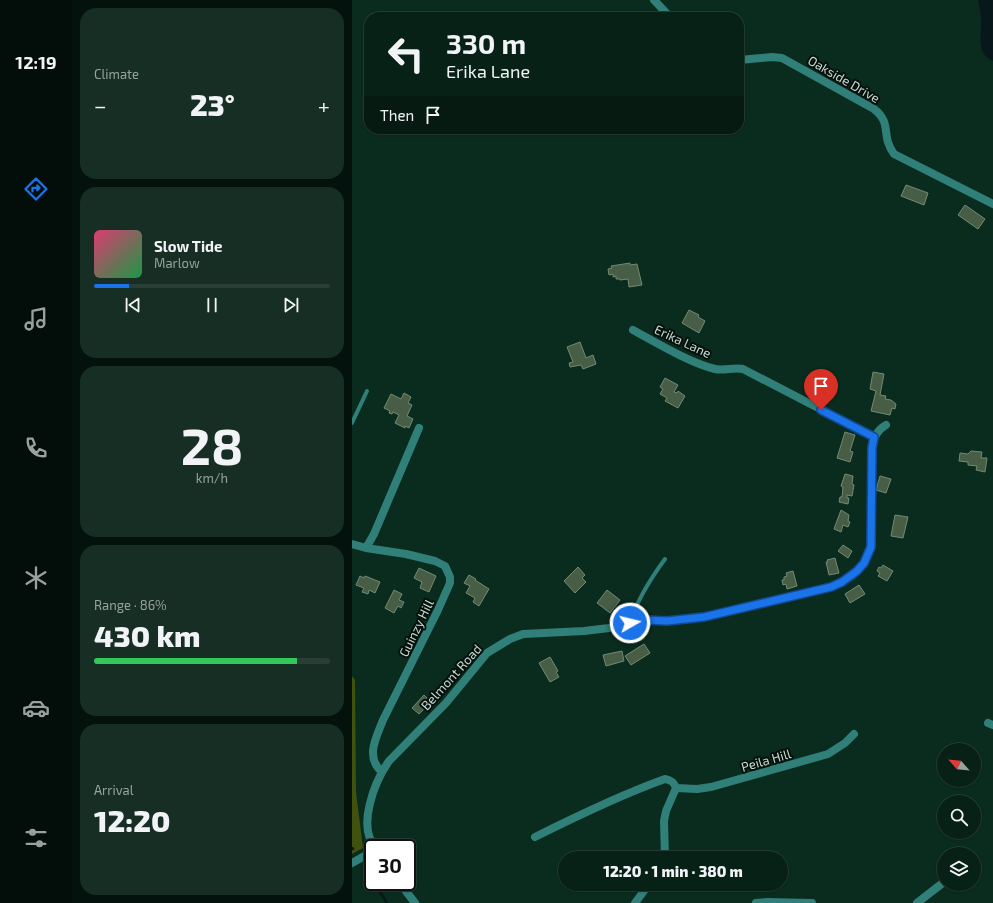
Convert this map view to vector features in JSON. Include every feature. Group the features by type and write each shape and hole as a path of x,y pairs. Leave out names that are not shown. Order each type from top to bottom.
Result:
{"street":[{"path":"654,0 665,12"},
{"name":"Oakside Drive","path":"744,60 772,57 782,58 874,109 884,120 887,140 894,154 993,204"},
{"name":"Erika Lane","path":"634,330 708,367 721,370 738,368 743,369 874,437"},
{"path":"874,437 886,425"},
{"path":"366,548 374,534 419,428"},
{"name":"Belmont Road","path":"370,839 368,818 369,810 375,789 382,772 389,761 450,698 487,653 498,645 523,634 584,631 609,628 646,620 667,621 704,617 831,587 852,576 864,563 871,547 872,448 874,437"},
{"name":"Guinzy Hill","path":"352,544 366,548 435,560 445,566 450,577 450,583 438,610 375,739 372,757 374,763 382,772"},
{"name":"Peila Hill","path":"534,837 603,803 665,779 673,782 676,788 697,789 711,787 828,754 836,750 854,734"},
{"path":"665,851 664,821 666,811 676,788"},
{"path":"352,863 364,856"},
{"path":"917,903 937,887"},
{"path":"406,891 415,903"},
{"path":"635,903 644,891"},
{"path":"756,903 812,903"}],"lane":[{"path":"352,423 367,391"},
{"path":"630,623 633,612 654,573 665,559"}],"green space":[{"path":"352,676 355,680 356,792 363,848 352,854"}],"shaded area":[{"path":"978,0 993,0 993,61 987,58 982,49 980,37 981,17"}],"building":[{"path":"906,185 928,193 924,205 901,196"},
{"path":"965,205 985,219 978,229 958,215"},
{"path":"630,263 630,265 637,264 642,285 629,287 628,279 620,280 616,279 616,276 613,277 613,274 609,275 608,269 612,268 611,266"},
{"path":"689,310 699,315 698,317 705,321 699,333 682,323"},
{"path":"580,342 586,358 593,355 596,364 583,369 581,365 570,367 569,363 573,362 567,347"},
{"path":"873,372 884,374 880,395 886,396 885,399 891,400 896,404 895,409 892,408 890,415 871,411 876,391 870,389"},
{"path":"665,378 678,385 674,392 677,393 678,391 685,396 678,408 665,401 667,398 660,394 663,389 660,387"},
{"path":"404,393 411,397 408,403 412,405 407,416 413,419 409,428 405,426 405,428 395,423 399,415 393,412 392,414 389,413 390,411 384,408 391,394 401,399"},
{"path":"845,432 855,435 850,451 853,452 850,462 837,458"},
{"path":"971,451 982,452 981,458 987,458 985,472 976,470 977,466 968,465 968,462 959,461 960,453 968,454"},
{"path":"845,474 853,476 852,484 854,485 852,496 847,495 847,498 849,498 848,504 839,502 840,497 842,497 843,487 841,486"},
{"path":"880,476 891,479 886,493 876,490"},
{"path":"841,510 849,515 848,521 850,522 848,527 843,525 841,532 834,529"},
{"path":"895,515 908,517 903,538 891,536"},
{"path":"843,545 852,551 848,558 838,551"},
{"path":"835,558 839,573 829,575 826,562 828,562 827,560"},
{"path":"883,565 893,571 887,581 878,576 880,573 877,571 879,567 881,568"},
{"path":"578,567 585,575 582,578 586,582 575,593 564,581"},
{"path":"419,568 436,576 429,592 420,588 422,582 414,578"},
{"path":"793,571 797,586 787,589 786,584 783,585 782,580 784,580 784,577 787,576 786,573"},
{"path":"469,575 489,589 479,606 473,602 475,598 466,593 470,586 464,583"},
{"path":"360,576 364,578 365,576 380,582 375,593 369,590 368,594 362,592 364,588 356,585"},
{"path":"859,585 865,594 850,603 845,594"},
{"path":"394,590 402,594 399,600 404,602 401,608 398,606 394,613 385,608"},
{"path":"607,590 620,600 610,613 597,603"},
{"path":"644,644 650,653 631,665 625,656"},
{"path":"622,651 624,661 606,666 603,655"},
{"path":"550,657 558,671 556,672 559,677 550,682 539,663"},
{"path":"424,695 431,702 419,714 412,708"}],"waterway":[{"path":"379,891 387,903"}],"route":[{"path":"630,623 646,620 667,621 704,617 831,587 852,576 857,571 864,563 871,547 872,448 874,437 821,410"}]}
